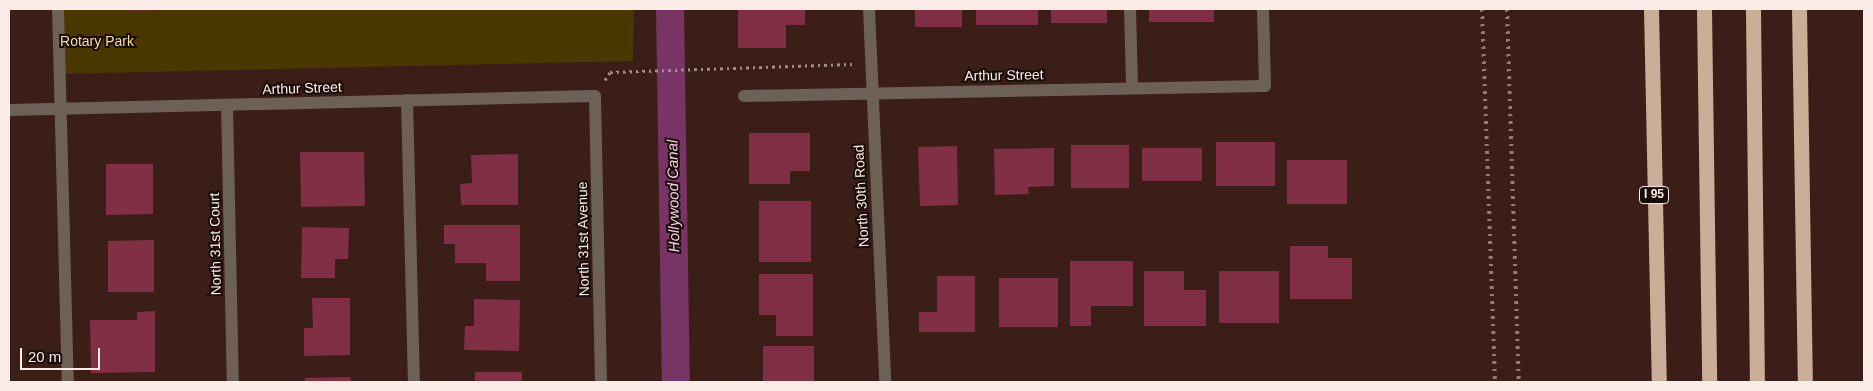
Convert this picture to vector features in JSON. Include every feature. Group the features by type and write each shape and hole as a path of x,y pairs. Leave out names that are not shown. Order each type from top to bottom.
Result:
{"highway":[{"name":"I 95","path":"1650,9 1659,382"},
{"path":"1704,9 1709,382"},
{"path":"1753,9 1757,382"},
{"path":"1798,9 1805,382"}],"street":[{"path":"58,9 68,382"},
{"name":"North 30th Road","path":"870,9 870,92 885,382"},
{"path":"1130,9 1132,88"},
{"name":"Arthur Street","path":"744,96 870,92 1265,86 1263,9"},
{"name":"Arthur Street","path":"9,110 596,96"},
{"name":"North 31st Avenue","path":"596,96 601,382"},
{"path":"407,100 414,382"},
{"name":"North 31st Court","path":"227,105 233,382"}],"path":[{"path":"622,72 870,64"}],"green space":[{"name":"Rotary Park","path":"58,9 634,9 633,61 59,74"}],"building":[{"path":"129,9 160,9 160,10 129,11"},
{"path":"738,9 805,9 805,25 786,25 786,48 738,48"},
{"path":"915,9 962,9 962,27 915,27"},
{"path":"976,9 1038,9 1038,25 976,25"},
{"path":"1051,9 1107,9 1107,23 1051,23"},
{"path":"1149,9 1214,9 1214,22 1149,22"},
{"path":"749,133 810,133 810,171 790,171 790,184 749,184"},
{"path":"1216,142 1275,142 1275,186 1216,186"},
{"path":"1071,145 1129,145 1129,188 1071,188"},
{"path":"957,146 958,205 920,206 918,147"},
{"path":"1054,148 1054,186 1028,187 1029,194 995,195 994,149"},
{"path":"1142,148 1202,148 1202,181 1142,181"},
{"path":"300,152 364,152 365,206 301,207"},
{"path":"518,154 518,205 461,205 460,184 472,183 471,155"},
{"path":"1287,160 1347,160 1347,204 1287,204"},
{"path":"106,164 153,164 153,214 106,215"},
{"path":"759,201 811,201 811,262 759,262"},
{"path":"444,225 520,225 520,281 486,281 486,263 455,263 455,244 444,244"},
{"path":"302,227 349,228 348,259 335,259 335,278 301,278"},
{"path":"154,240 154,292 108,292 108,241"},
{"path":"1290,246 1328,246 1328,258 1352,258 1352,299 1290,299"},
{"path":"1070,261 1133,261 1133,306 1091,306 1091,326 1070,326"},
{"path":"1144,271 1184,271 1184,290 1206,290 1206,326 1144,326"},
{"path":"1219,271 1279,271 1279,323 1219,323"},
{"path":"759,274 813,274 813,336 776,336 776,315 759,315"},
{"path":"937,276 975,276 975,332 919,332 919,312 937,312"},
{"path":"999,278 1058,278 1058,327 999,327"},
{"path":"312,298 350,298 350,355 304,356 304,328 313,328"},
{"path":"474,299 520,300 519,351 464,350 465,326 474,326"},
{"path":"155,311 155,372 91,373 90,320 137,320 137,312"},
{"path":"763,346 814,346 814,382 763,382"},
{"path":"475,372 522,372 522,382 475,382"},
{"path":"351,377 351,382 305,382 305,378"}],"waterway":[{"name":"Hollywood Canal","path":"670,9 676,382"}],"railway":[{"path":"1482,9 1495,382"},
{"path":"1507,9 1519,382"}]}
